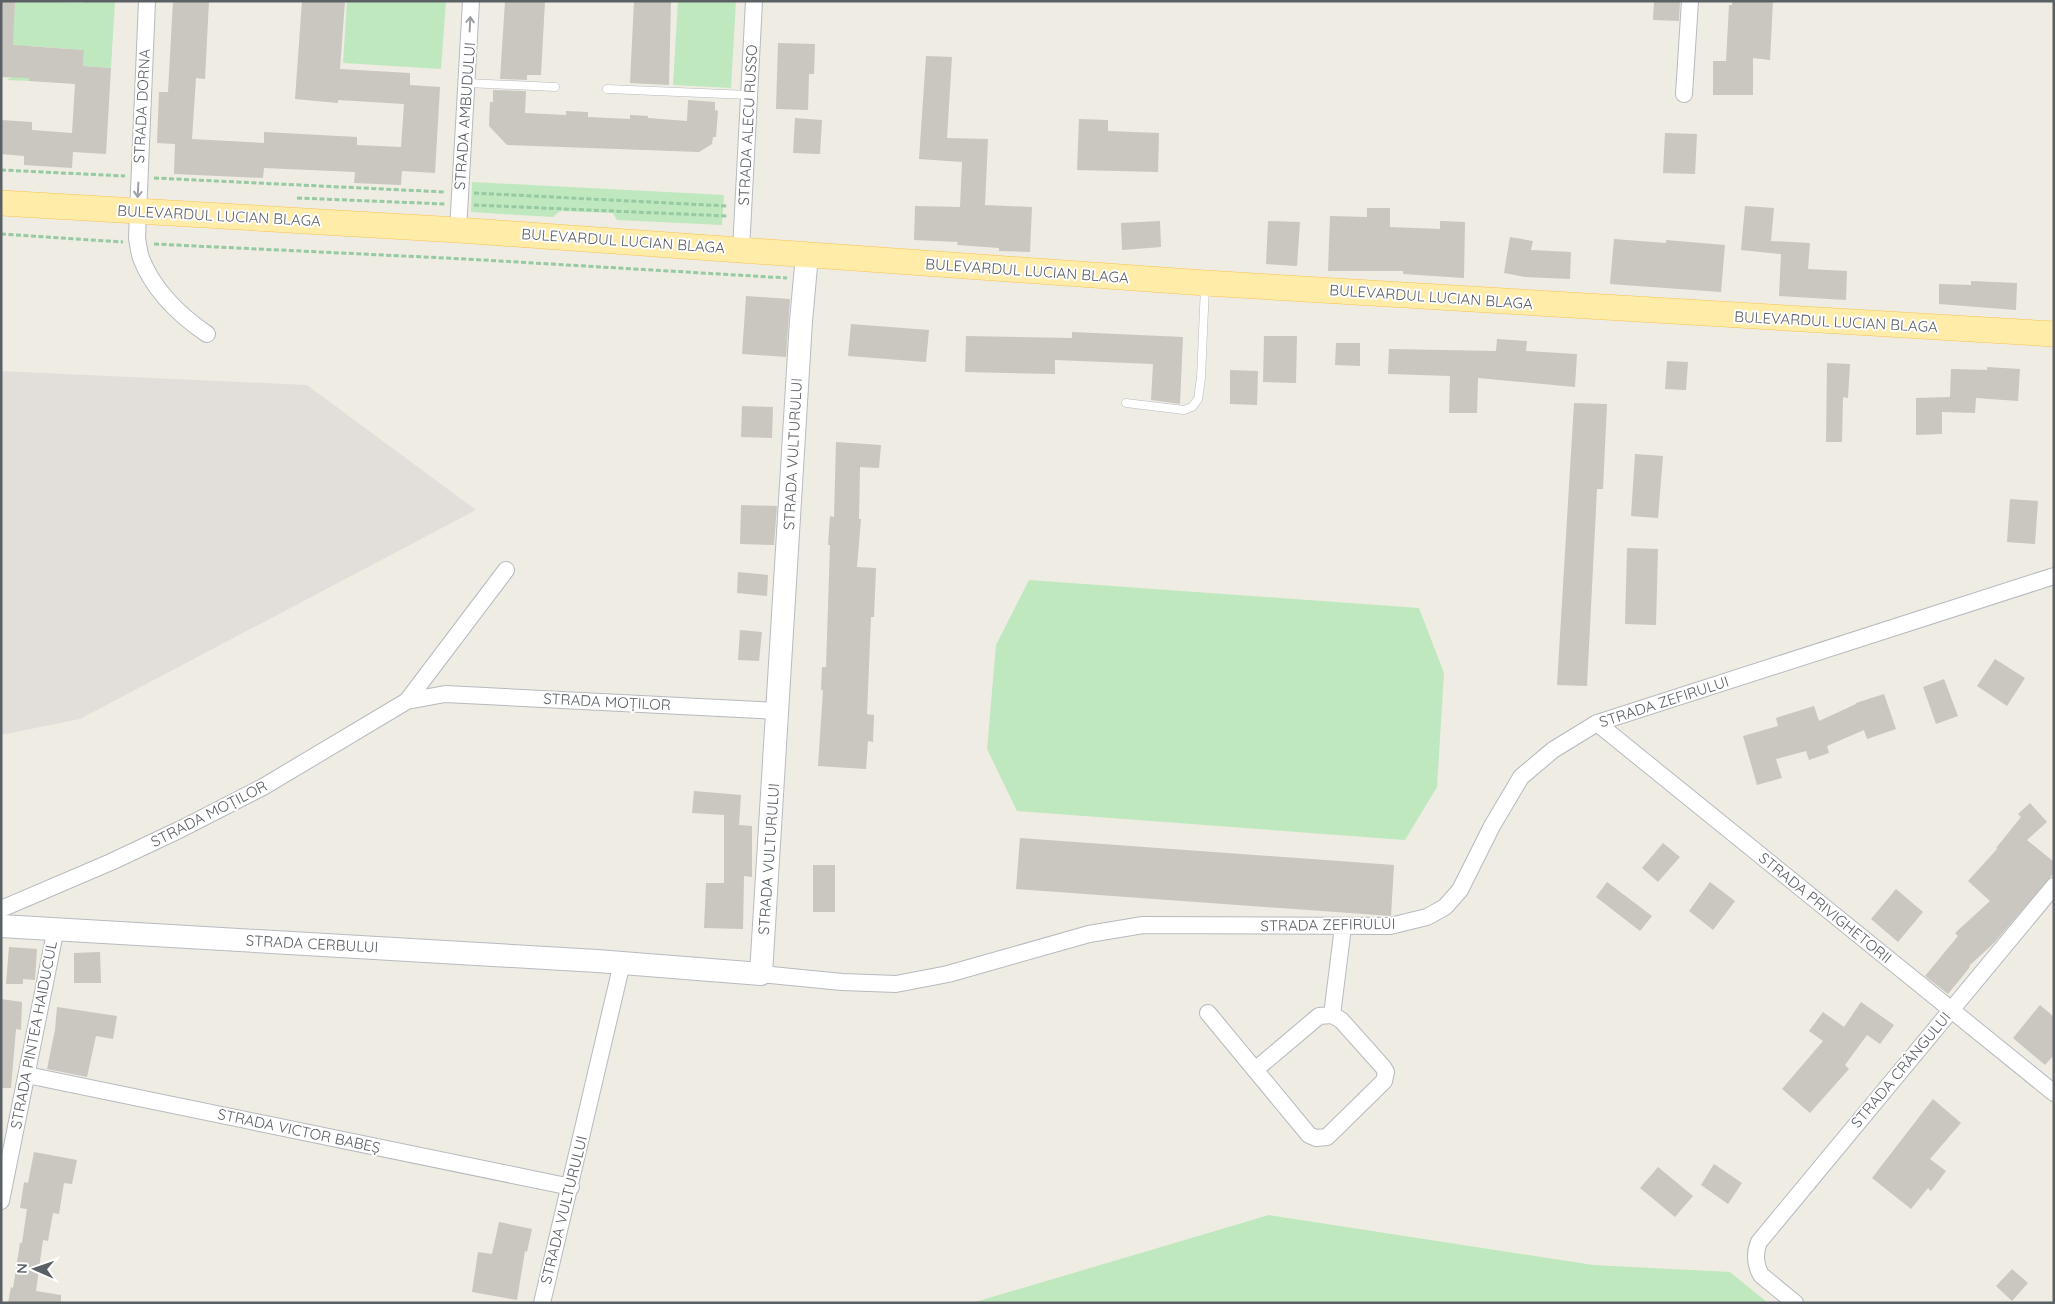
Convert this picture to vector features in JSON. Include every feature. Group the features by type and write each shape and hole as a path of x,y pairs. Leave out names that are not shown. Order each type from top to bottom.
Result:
{"main road":[{"name":"BULEVARDUL LUCIAN BLAGA","path":"1,202 458,230 1205,283 2054,334"}],"street":[{"name":"STRADA DORNA","path":"147,1 137,211 140,257 164,297 188,321 207,334"},
{"name":"STRADA AMBUDULUI","path":"458,230 472,1"},
{"name":"STRADA ALECU RUSSO","path":"741,250 754,1"},
{"path":"1684,94 1690,1"},
{"name":"STRADA VULTURULUI","path":"761,974 807,255"},
{"name":"STRADA MOȚILOR","path":"407,701 506,570"},
{"name":"STRADA ZEFIRULUI","path":"761,974 842,982 896,984 948,974 1089,934 1143,925 1390,926 1427,917 1445,907 1460,890 1492,826 1521,777 1552,750 1597,724 2054,576"},
{"name":"STRADA MOȚILOR","path":"1,909 111,862 263,787 407,701 445,694 778,712"},
{"name":"STRADA PRIVIGHETORII","path":"1597,724 2054,1093"},
{"name":"STRADA CRÂNGULUI","path":"1796,1303 1761,1275 1755,1256 1759,1242 2054,886"},
{"name":"STRADA CERBULUI","path":"1,926 622,963"},
{"path":"1332,1015 1343,927"},
{"name":"STRADA PINTEA HAIDUCUL","path":"1,1201 56,928"},
{"path":"622,963 761,974"},
{"name":"STRADA VULTURULUI","path":"542,1303 622,963"},
{"path":"1208,1013 1255,1070 1309,1135 1316,1138 1327,1138 1384,1081 1386,1072 1384,1067 1341,1020 1332,1015 1319,1016 1255,1070"},
{"name":"STRADA VICTOR BABEȘ","path":"27,1075 570,1187"}],"lane":[{"path":"467,83 555,87"},
{"path":"607,89 749,95"},
{"path":"1126,403 1184,410 1192,407 1198,399 1201,378 1205,283"}],"path":[{"path":"1,170 139,177 460,199 744,212"},
{"path":"288,198 460,199 744,212"},
{"path":"1,234 787,278 790,287"}],"shaded area":[{"path":"1,371 307,385 476,510 80,719 1,735"}],"green space":[{"path":"15,1 83,3 83,1 115,1 111,68 83,66 84,50 31,46 29,81 7,80 11,77"},
{"path":"347,1 446,1 441,69 343,63"},
{"path":"678,1 736,1 731,88 673,85"},
{"path":"472,182 724,195 722,225 617,220 613,213 560,211 553,217 471,212"},
{"path":"1029,580 1419,608 1444,673 1437,787 1405,840 1017,811 987,749 996,645"},
{"path":"1269,1215 1593,1265 1730,1272 1768,1303 972,1303"}],"building":[{"path":"1,1 15,1 13,45 84,50 83,66 111,68 106,154 73,152 72,168 24,165 24,156 1,154 1,120 32,122 32,130 72,133 75,84 29,81 29,78 1,77"},
{"path":"173,1 209,1 205,79 196,78 192,139 264,143 264,132 357,137 357,145 401,147 404,104 338,100 338,103 295,99 302,1 345,1 340,69 410,73 410,85 440,87 435,173 402,171 401,185 354,183 355,172 264,168 263,178 174,174 175,144 157,143 159,92 168,92"},
{"path":"505,1 545,1 541,75 527,75 527,80 500,79"},
{"path":"634,1 671,1 669,85 630,83"},
{"path":"1654,1 1680,1 1679,21 1653,20"},
{"path":"1732,1 1773,1 1770,60 1753,58 1753,95 1713,95 1713,61 1726,61 1729,5 1732,5"},
{"path":"778,43 815,44 814,74 809,74 808,110 776,109"},
{"path":"926,56 952,57 947,138 988,139 985,205 1032,207 1030,252 999,251 999,248 957,245 958,242 914,240 915,206 960,207 962,162 919,159"},
{"path":"493,90 526,91 525,113 566,115 566,111 588,112 588,117 630,119 630,115 687,121 688,100 715,102 715,110 718,111 716,137 713,137 712,144 699,152 507,145 489,126 490,102 493,102"},
{"path":"795,118 822,120 820,154 793,153"},
{"path":"1079,119 1108,120 1108,131 1159,133 1158,172 1077,170"},
{"path":"1665,133 1697,134 1695,174 1663,173"},
{"path":"1745,206 1774,208 1771,241 1810,243 1808,269 1847,271 1846,300 1779,296 1781,254 1741,250"},
{"path":"1367,208 1390,208 1390,227 1440,229 1440,221 1465,222 1464,278 1403,274 1403,271 1328,271 1330,216 1367,217"},
{"path":"1160,221 1161,247 1122,250 1121,223"},
{"path":"1268,221 1300,222 1297,266 1266,264"},
{"path":"1510,237 1533,241 1531,250 1571,252 1570,279 1525,277 1504,273"},
{"path":"1614,239 1666,243 1666,240 1725,245 1721,292 1610,284"},
{"path":"1971,281 2017,283 2016,310 1939,304 1939,284 1971,285"},
{"path":"746,296 790,299 786,357 742,354"},
{"path":"851,324 929,330 926,362 848,356"},
{"path":"1072,332 1183,337 1180,404 1151,400 1153,364 1055,360 1055,374 965,372 966,336 1072,338"},
{"path":"1264,336 1297,336 1296,383 1263,382"},
{"path":"1497,339 1527,341 1526,351 1577,354 1575,387 1478,378 1477,413 1449,413 1450,376 1388,374 1389,349 1496,351"},
{"path":"1336,343 1360,343 1360,366 1335,365"},
{"path":"1667,361 1688,362 1686,390 1665,389"},
{"path":"1827,363 1850,364 1848,398 1843,397 1842,442 1826,442"},
{"path":"1987,367 2020,369 2018,401 1976,398 1975,413 1942,412 1942,434 1916,435 1916,398 1950,397 1951,369 1987,370"},
{"path":"1230,370 1258,371 1257,405 1230,404"},
{"path":"1574,403 1607,404 1603,489 1597,489 1587,686 1557,685"},
{"path":"742,406 773,407 772,438 741,437"},
{"path":"836,442 881,445 879,468 860,467 859,519 861,519 857,567 876,568 874,617 871,617 867,714 874,715 873,742 868,741 866,769 818,766 823,690 821,690 822,667 826,667 830,545 828,545 830,516 834,517"},
{"path":"1635,454 1663,456 1658,518 1631,516"},
{"path":"2010,499 2038,501 2035,544 2007,542"},
{"path":"741,505 777,506 774,545 740,544"},
{"path":"1627,548 1658,549 1656,625 1625,624"},
{"path":"738,572 768,575 767,596 737,593"},
{"path":"740,630 762,632 759,661 738,660"},
{"path":"1995,659 2025,678 2007,706 1977,686"},
{"path":"1944,679 1958,716 1936,724 1923,687"},
{"path":"1884,694 1896,729 1867,739 1864,730 1827,746 1829,753 1809,760 1806,751 1776,759 1782,778 1757,785 1743,736 1778,726 1776,718 1814,706 1819,721 1856,703"},
{"path":"694,791 741,795 739,825 752,826 752,877 744,876 743,929 704,928 706,883 724,883 724,815 692,813"},
{"path":"2030,803 2047,822 2027,840 2054,862 2054,873 1995,942 1969,966 1948,994 1925,976 1958,936 1955,933 1990,901 1968,881 1997,849 2021,817 2018,814"},
{"path":"1020,838 1394,865 1391,916 1016,889"},
{"path":"1663,843 1680,857 1658,882 1642,868"},
{"path":"813,865 835,865 835,912 813,912"},
{"path":"1607,882 1652,916 1640,931 1596,897"},
{"path":"1710,882 1735,901 1713,930 1689,911"},
{"path":"1896,889 1923,912 1898,942 1871,919"},
{"path":"9,947 37,949 35,980 23,979 23,984 6,984"},
{"path":"100,952 101,983 74,983 74,953"},
{"path":"1,999 22,1002 21,1030 16,1029 11,1088 1,1088"},
{"path":"1861,1002 1894,1025 1880,1044 1867,1035 1845,1065 1849,1069 1810,1113 1782,1089 1823,1041 1809,1031 1823,1012 1844,1027"},
{"path":"2040,1005 2054,1017 2054,1055 2045,1065 2013,1038"},
{"path":"57,1007 117,1016 113,1039 96,1036 87,1077 47,1069 55,1030"},
{"path":"1933,1099 1961,1123 1930,1159 1946,1171 1931,1191 1928,1188 1911,1209 1872,1178"},
{"path":"34,1152 77,1160 72,1184 64,1183 59,1214 53,1213 48,1241 43,1240 36,1291 61,1295 61,1303 8,1303 11,1287 13,1288 27,1209 20,1208 24,1182 28,1183"},
{"path":"1714,1164 1742,1183 1728,1204 1701,1185"},
{"path":"1658,1167 1693,1196 1675,1217 1640,1188"},
{"path":"499,1222 532,1229 527,1252 525,1251 517,1300 472,1292 478,1252 492,1254"},
{"path":"2012,1269 2028,1283 2012,1301 1996,1286"}]}
